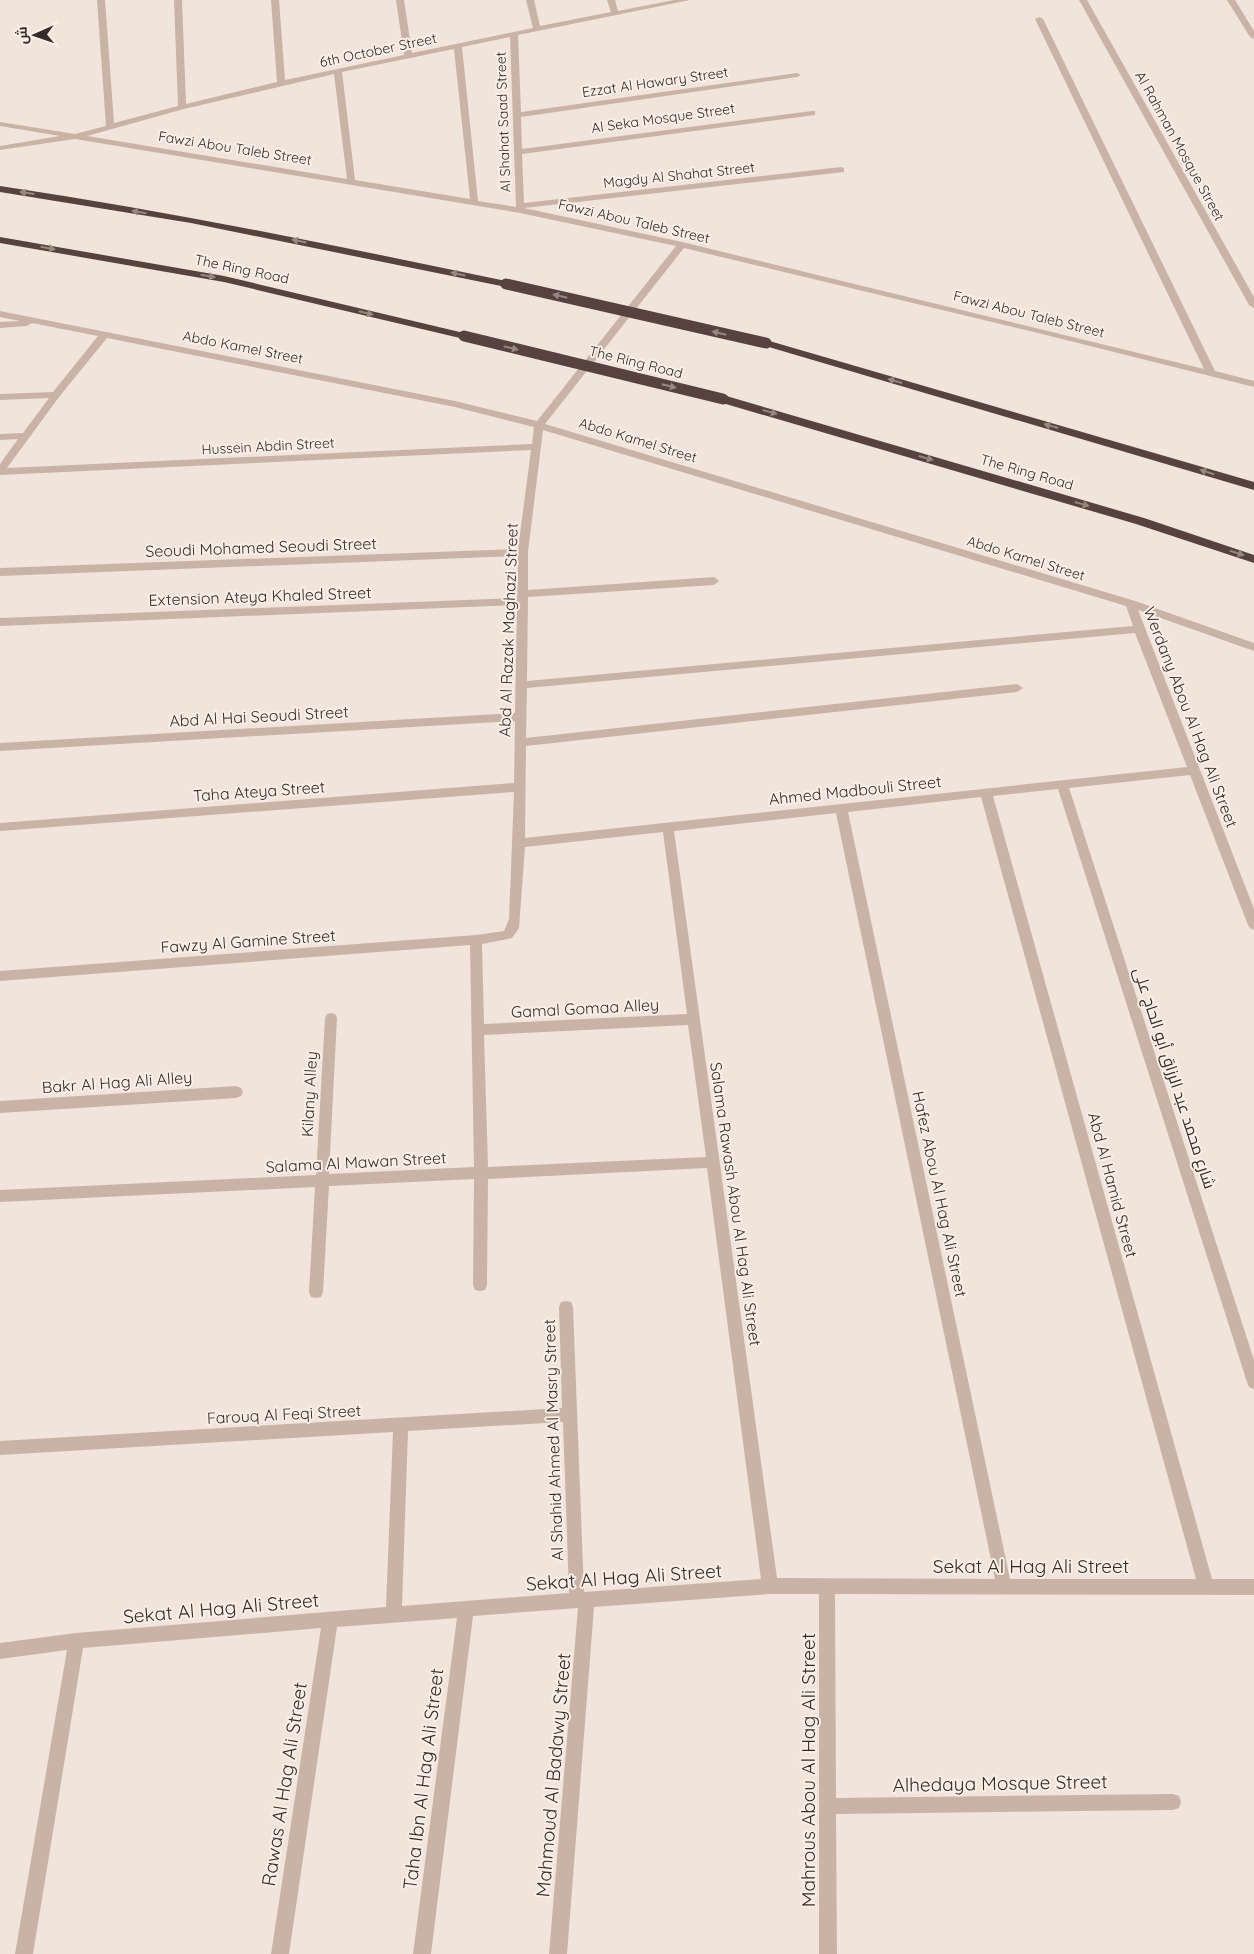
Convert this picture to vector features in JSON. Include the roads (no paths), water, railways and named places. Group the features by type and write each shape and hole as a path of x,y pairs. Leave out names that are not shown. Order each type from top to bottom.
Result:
{"highway":[{"path":"0,189 264,234 506,284 766,344 1254,486"},
{"name":"The Ring Road","path":"0,240 224,279 723,399 1140,521 1254,558"}],"street":[{"path":"101,0 110,127"},
{"path":"178,0 182,107"},
{"path":"275,0 281,83"},
{"path":"400,0 408,56"},
{"path":"530,0 537,29"},
{"path":"611,0 615,14"},
{"name":"6th October Street","path":"78,136 182,107 281,83 458,45 686,0"},
{"name":"Al Rahman Mosque Street","path":"1083,0 1254,305"},
{"path":"1231,0 1254,37"},
{"path":"1039,20 1211,373"},
{"name":"Al Shahat Saad Street","path":"514,34 520,208"},
{"path":"458,45 474,201"},
{"path":"338,71 351,181"},
{"name":"Ezzat Al Hawary Street","path":"516,115 797,75"},
{"name":"Al Seka Mosque Street","path":"518,152 812,112"},
{"name":"Fawzi Abou Taleb Street","path":"0,124 520,208 682,245 1254,384"},
{"path":"0,148 78,136"},
{"name":"Magdy Al Shahat Street","path":"520,208 840,170"},
{"path":"539,424 682,245"},
{"name":"Abdo Kamel Street","path":"0,314 455,404 539,424 1131,604 1254,647"},
{"path":"0,326 46,322"},
{"path":"0,472 56,395 105,334"},
{"path":"0,397 56,395"},
{"name":"Abd Al Razak Maghazi Street","path":"498,938 508,935 513,928 519,842 523,552 539,424"},
{"path":"0,437 26,436"},
{"name":"Hussein Abdin Street","path":"0,472 536,447"},
{"name":"Seoudi Mohamed Seoudi Street","path":"0,572 523,552"},
{"name":"Extension Ateya Khaled Street","path":"0,622 522,598 714,581"},
{"name":"Werdany Abou Al Hag Ali Street","path":"1131,604 1254,925"},
{"path":"521,685 1139,629"},
{"path":"520,743 1017,688"},
{"name":"Abd Al Hai Seoudi Street","path":"0,747 521,717"},
{"name":"Ahmed Madbouli Street","path":"519,842 1194,770"},
{"name":"شارع محمد عبد الرزاق أبو الحاج على","path":"1062,785 1254,1382"},
{"name":"Taha Ateya Street","path":"0,827 520,787"},
{"name":"Abd Al Hamid Street","path":"986,793 1206,1587"},
{"name":"Hafez Abou Al Hag Ali Street","path":"842,808 1004,1586"},
{"name":"Salama Rawash Abou Al Hag Ali Street","path":"668,826 770,1586"},
{"name":"Fawzy Al Gamine Street","path":"0,976 498,938"},
{"path":"476,940 481,1173 480,1285"},
{"name":"Kilany Alley","path":"316,1292 331,1018"},
{"name":"Gamal Gomaa Alley","path":"478,1030 694,1019"},
{"name":"Bakr Al Hag Ali Alley","path":"0,1107 236,1092"},
{"name":"Salama Al Mawan Street","path":"0,1196 713,1162"},
{"name":"Al Shahid Ahmed Al Masry Street","path":"566,1307 570,1415 582,1600"},
{"name":"Farouq Al Feqi Street","path":"0,1448 570,1415"},
{"path":"394,1615 401,1425"},
{"name":"Sekat Al Hag Ali Street","path":"0,1651 76,1641 770,1586 1254,1587"},
{"name":"Mahrous Abou Al Hag Ali Street","path":"827,1586 828,1954"},
{"name":"Mahmoud Al Badawy Street","path":"558,1954 582,1600"},
{"name":"Taha Ibn Al Hag Ali Street","path":"422,1954 466,1609"},
{"name":"Rawas Al Hag Ali Street","path":"280,1954 330,1620"},
{"path":"24,1954 76,1641"},
{"name":"Alhedaya Mosque Street","path":"828,1806 1173,1802"}]}
